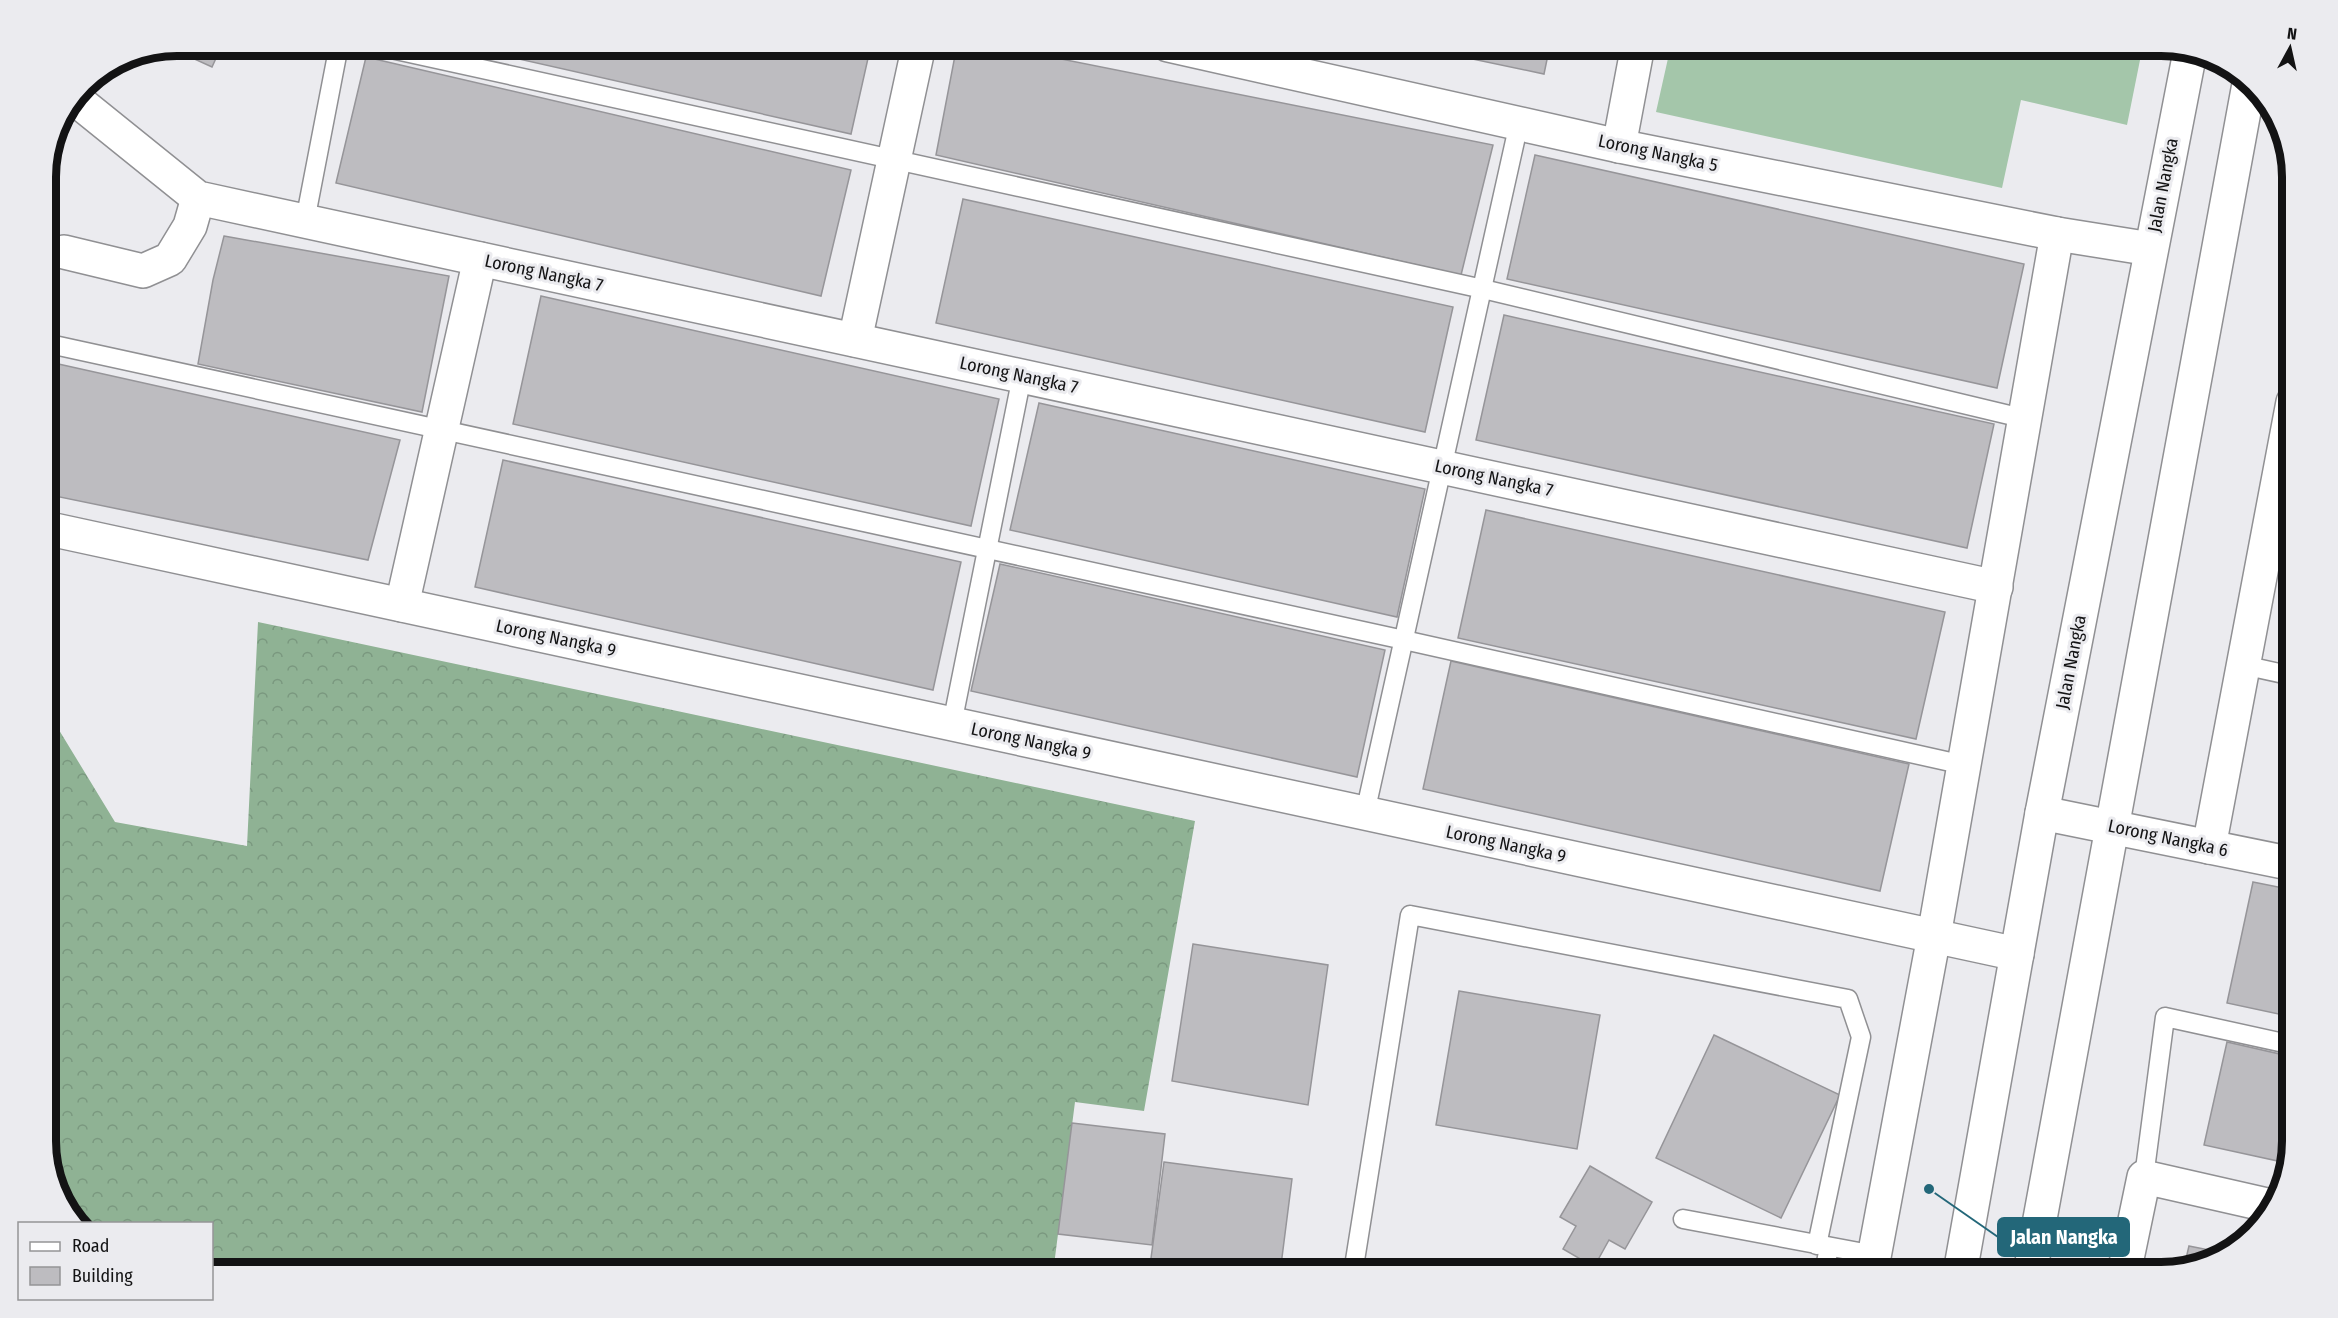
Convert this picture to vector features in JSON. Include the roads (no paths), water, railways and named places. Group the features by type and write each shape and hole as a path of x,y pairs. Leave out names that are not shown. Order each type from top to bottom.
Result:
{"street":[{"path":"855,340 917,56"},
{"name":"Lorong Nangka 5","path":"1218,56 1619,146 2057,234 2151,249"},
{"path":"1619,146 1636,56"},
{"name":"Jalan Nangka","path":"1962,1262 2042,813 2189,59"},
{"path":"2032,1262 2248,92"},
{"name":"Lorong Nangka 7","path":"80,103 198,198 1996,587"},
{"path":"64,252 143,271 171,259 190,226 198,198"},
{"path":"1873,1262 1934,936 2057,234"},
{"path":"402,605 480,259"},
{"path":"2209,847 2243,665 2282,506"},
{"name":"Lorong Nangka 9","path":"56,530 2017,954"},
{"name":"Lorong Nangka 6","path":"2042,813 2282,862"},
{"path":"2126,1262 2144,1177 2265,1204"}],"lane":[{"path":"304,220 337,56"},
{"path":"429,56 1483,289 2026,418"},
{"path":"1365,813 1519,123"},
{"path":"56,345 986,548 1964,765"},
{"path":"952,724 1022,376"},
{"path":"2243,665 2282,674"},
{"path":"1355,1262 1410,915 1848,999 1861,1037 1823,1246 1824,1262"},
{"path":"2144,1177 2165,1017 2282,1043"},
{"path":"1683,1219 1823,1246 1867,1262"}],"place":[{"name":"Jalan Nangka","path":"1929,1189"}]}
